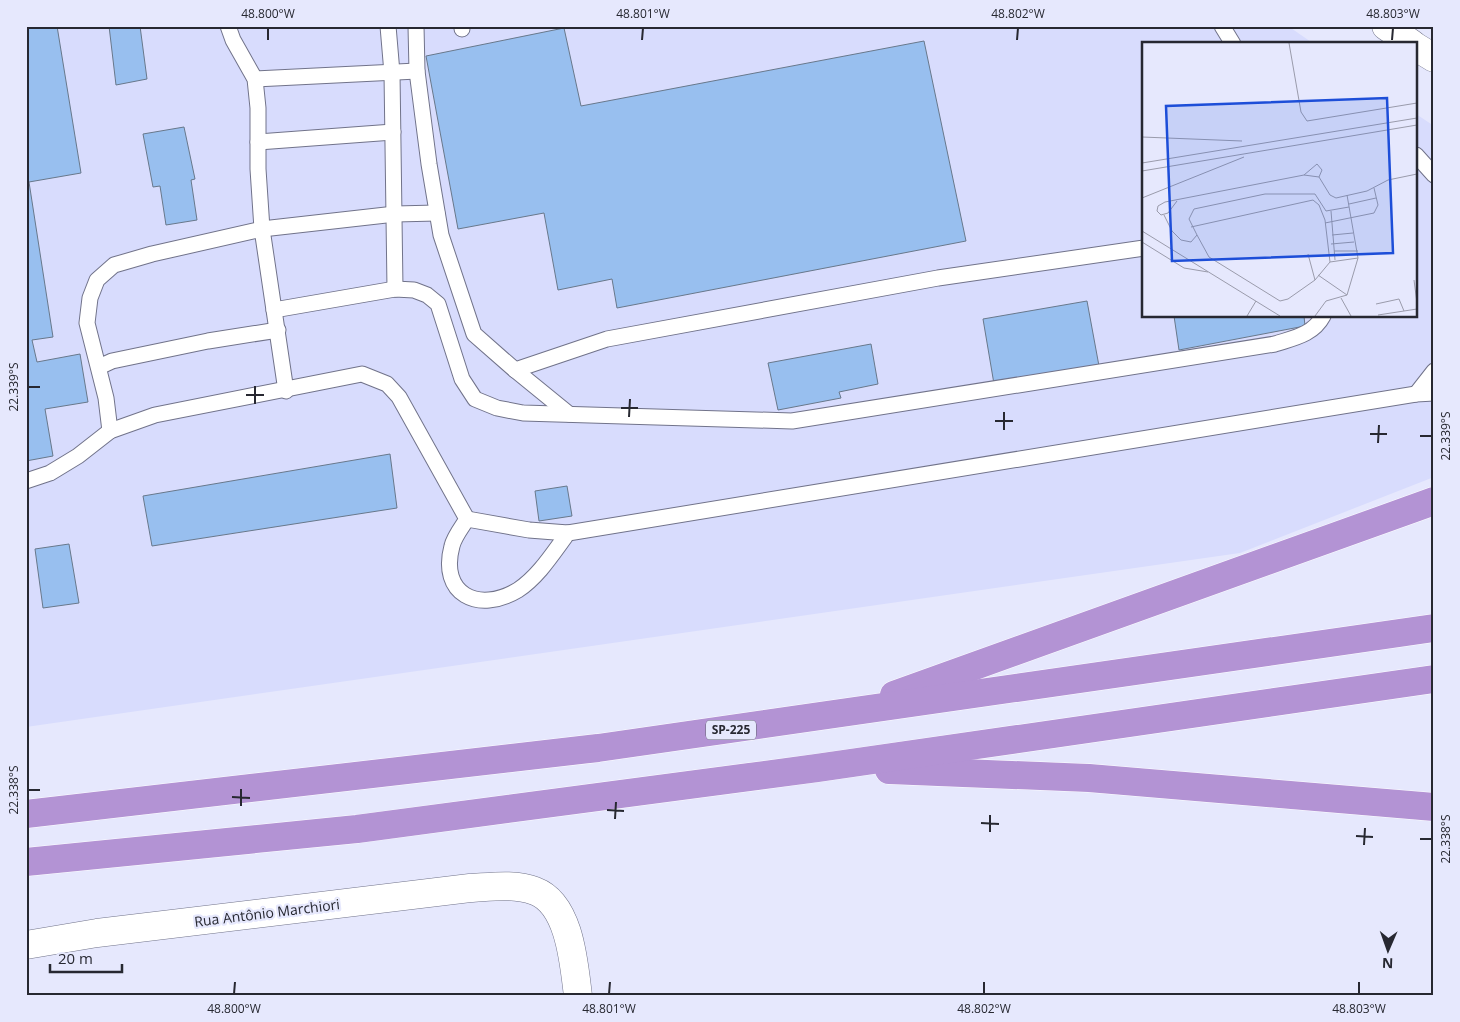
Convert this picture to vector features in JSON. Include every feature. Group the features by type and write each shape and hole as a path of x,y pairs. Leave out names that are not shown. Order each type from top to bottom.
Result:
{"highway":[{"path":"838,716 1434,501"},
{"name":"SP-225","path":"26,814 598,748 838,716 1434,628"},
{"path":"26,862 357,829 817,768 1434,679"},
{"path":"817,768 1089,778 1434,807"}],"street":[{"path":"1386,26 1409,42"},
{"path":"1418,47 1434,58"},
{"name":"Rua Antônio Marchiori","path":"26,945 97,933 470,888 508,886 535,891 550,901 562,918 572,955 578,996"}],"lane":[{"path":"228,26 233,40 255,79 258,108 262,229 286,391"},
{"path":"388,26 392,73 395,289"},
{"path":"416,26 417,71 441,235 474,334 569,414"},
{"path":"1222,26 1232,42"},
{"path":"255,79 417,71"},
{"path":"258,142 393,132"},
{"path":"1418,158 1434,175"},
{"path":"110,431 99,366 87,322 90,298 97,280 114,265 152,254 262,229 395,214 437,213"},
{"path":"516,370 607,339 938,278 1142,248"},
{"path":"274,310 395,289 414,290 427,295 438,304 462,379 476,399 497,408 523,413 792,421 827,417 1275,344 1305,334 1318,324 1322,318"},
{"path":"99,366 112,361 208,341 278,330"},
{"path":"1416,394 1434,370"},
{"path":"26,481 50,473 78,456 110,431 155,415 286,391 362,374 377,378 387,384 399,397 467,519"},
{"path":"467,519 529,530 568,533 1416,394 1434,393"},
{"path":"467,519 452,545 452,574 454,583 467,598 482,602 500,598 518,590 543,568 568,533"}],"shaded area":[{"path":"26,26 1288,26 1311,42 1142,42 1142,318 1418,318 1418,115 1434,126 1434,477 1240,553 26,727"}],"building":[{"path":"26,26 57,26 81,173 29,182 53,337 32,340 37,362 80,354 88,402 45,409 53,456 26,461"},
{"path":"109,26 140,26 147,79 116,85"},
{"path":"564,28 581,106 924,41 966,241 617,308 612,279 558,290 544,213 458,229 426,56"},
{"path":"184,127 195,179 191,180 197,220 166,225 160,186 153,187 143,134"},
{"path":"1087,301 1099,366 994,384 983,319"},
{"path":"1174,318 1304,318 1305,326 1179,350"},
{"path":"871,344 878,384 839,392 841,398 778,410 768,363"},
{"path":"390,454 397,508 152,546 143,496"},
{"path":"567,486 572,516 539,521 535,491"},
{"path":"69,544 79,603 43,608 35,549"}]}
